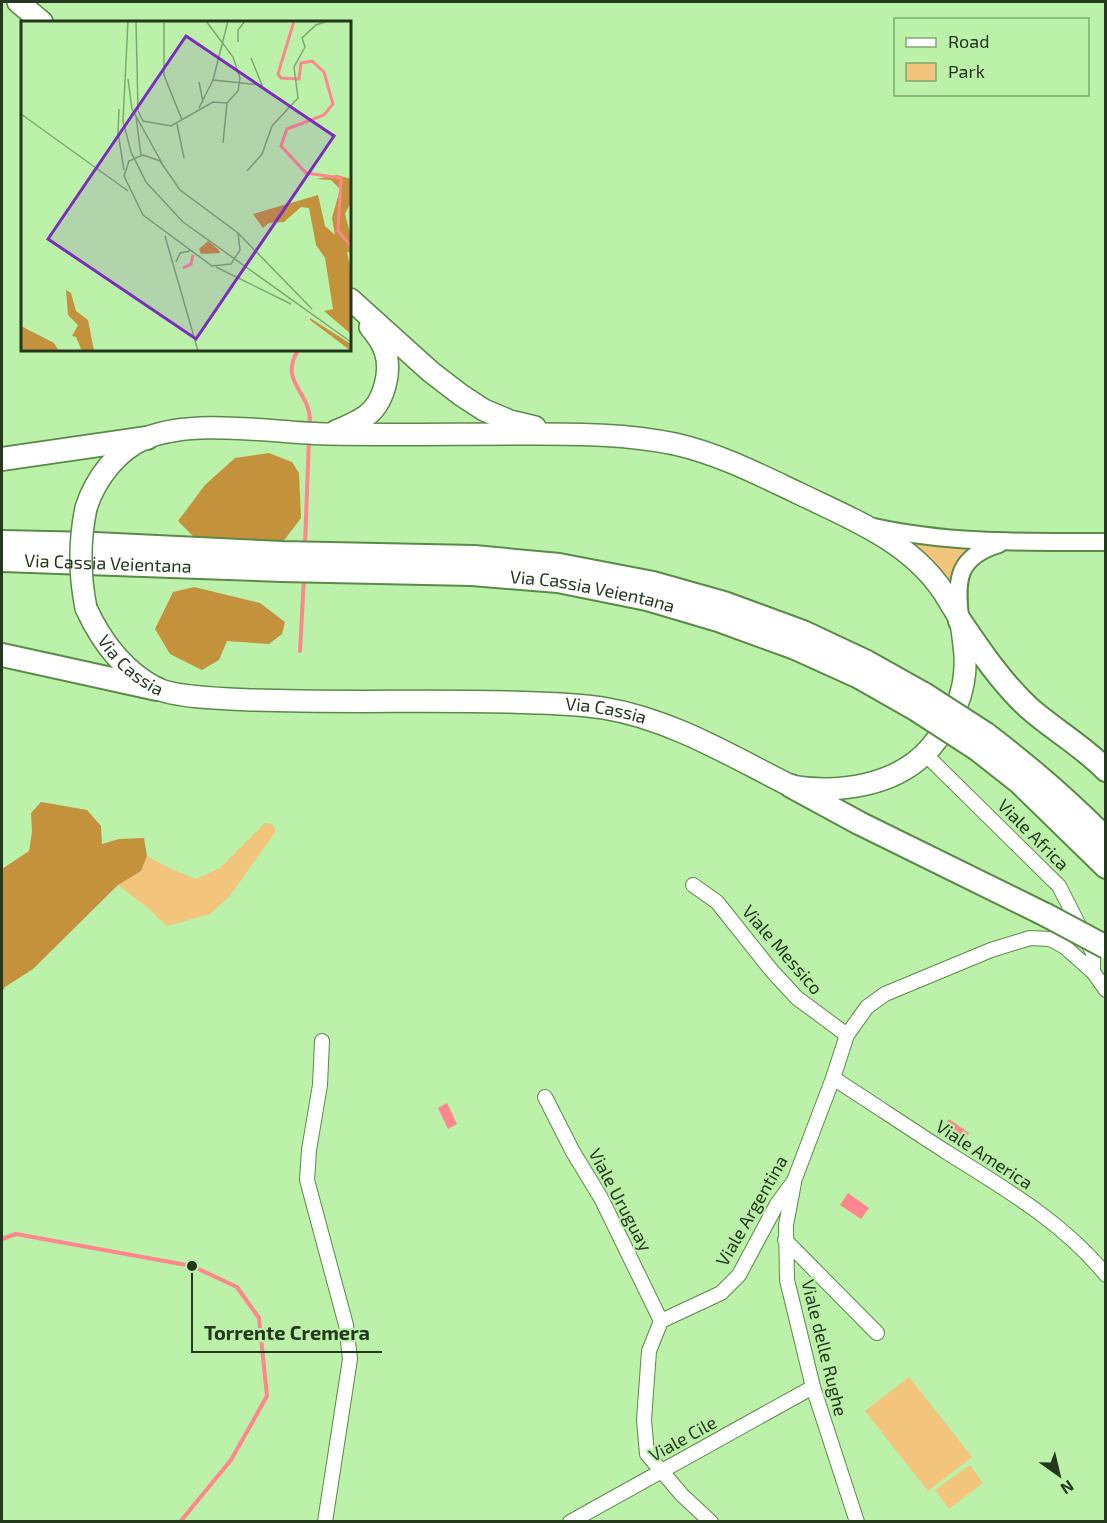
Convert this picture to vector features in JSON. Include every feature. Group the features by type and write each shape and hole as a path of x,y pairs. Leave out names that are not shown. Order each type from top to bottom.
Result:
{"highway":[{"path":"2,459 147,438"},
{"name":"Via Cassia Veientana","path":"2,542 94,544 282,561"},
{"name":"Via Cassia Veientana","path":"2,560 314,562 558,581 647,599 718,620 795,648 920,702 981,741 1022,761 1106,839"},
{"path":"960,621 1011,690 1106,770"},
{"path":"2,655 157,689"},
{"name":"Via Cassia Veientana","path":"981,741 1019,782 1106,867"},
{"path":"791,786 859,823 1106,947"}],"main road":[{"path":"18,2 41,21"},
{"name":"Via Cassia","path":"316,434 368,415 377,404 385,387 388,368 386,352 352,301"},
{"name":"Via Cassia","path":"352,301 432,372 484,410 510,421 568,434"},
{"name":"Via Cassia","path":"203,428 316,434 568,434 624,437 674,444 705,452 865,525 899,546 928,571 945,594 960,621 965,660 962,692 951,719 925,754 899,772 867,784 822,788 791,786 666,724 602,708 453,701 232,699 187,695 157,689 128,669 112,654 97,633 86,608 80,578 80,534 86,508 93,489 111,464 127,450 147,438 172,430 203,428"}],"street":[{"path":"865,525 916,536 1005,542 1106,542"},
{"path":"960,621 957,590 959,576 981,552 1005,542"},
{"name":"Viale Africa","path":"925,754 1059,886 1093,953 1094,972 1106,990"},
{"name":"Viale Messico","path":"693,885 717,902 772,971 797,998 847,1035"},
{"name":"Viale Argentina","path":"661,1321 721,1293 739,1275 777,1204 794,1180 847,1035 867,1008 885,994 991,950 1030,938 1050,939 1065,947 1094,972"},
{"path":"322,1041 320,1085 309,1150 307,1180 346,1325 350,1359 325,1521"},
{"name":"Viale America","path":"833,1078 1049,1219 1081,1247 1106,1275"},
{"name":"Viale Uruguay","path":"545,1097 573,1152 601,1198 661,1321"},
{"name":"Viale delle Rughe","path":"794,1180 785,1240 787,1280 813,1387 856,1521"},
{"path":"785,1240 877,1333"},
{"path":"661,1321 649,1351 645,1420 647,1454 682,1495 711,1521"},
{"name":"Viale Cile","path":"570,1521 813,1387"}],"green space":[{"path":"894,536 940,546 977,548 965,555 958,563 950,587"},
{"path":"265,823 272,824 276,831 229,897 210,914 167,926 118,885 141,871 147,856 196,879 220,868"},
{"path":"909,1377 972,1457 928,1491 865,1411"},
{"path":"970,1465 983,1483 949,1509 935,1490"}],"shaded area":[{"path":"269,453 292,462 299,473 301,518 282,543 193,536 178,521 205,485 235,458"},
{"path":"194,587 260,603 285,622 282,634 269,644 227,641 219,660 202,670 170,654 155,629 173,592"},
{"path":"41,802 87,810 101,826 102,844 119,839 144,838 147,856 141,871 118,885 33,969 5,987 2,992 2,869 29,851 32,832 31,813"},
{"path":"447,1103 457,1124 448,1129 438,1108"},
{"path":"949,1119 969,1133 962,1143 942,1130"},
{"path":"848,1193 869,1208 861,1219 840,1205"}],"waterway":[{"path":"298,351 292,371 306,403 310,425"},
{"path":"305,545 309,439"},
{"path":"300,651 304,577"},
{"path":"2,1239 16,1234 192,1266 237,1287 259,1318 267,1396 231,1460 180,1522"}],"place":[{"name":"Torrente Cremera","path":"192,1266"}]}
